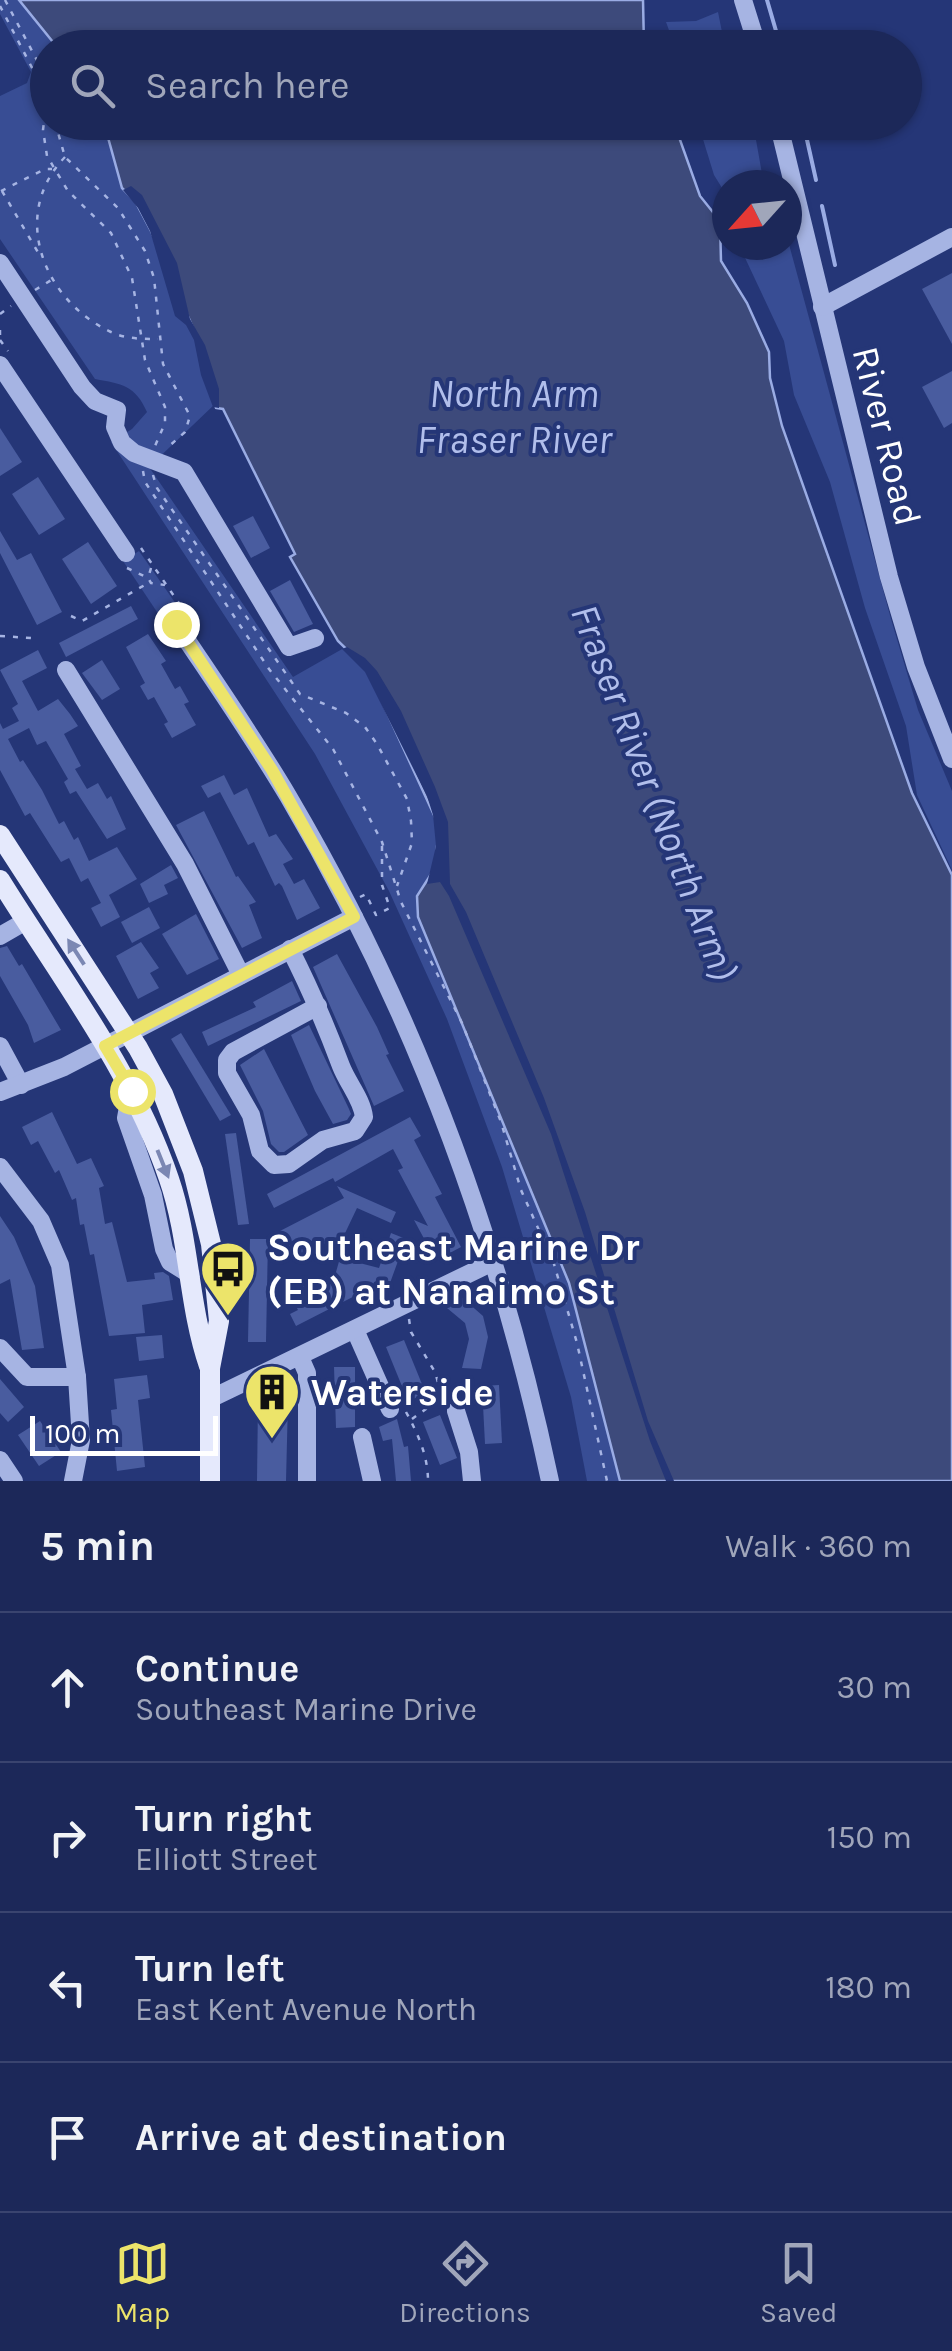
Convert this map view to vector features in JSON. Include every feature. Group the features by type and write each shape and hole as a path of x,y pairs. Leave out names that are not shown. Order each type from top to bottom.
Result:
{"main road":[{"path":"0,835 129,1033 179,1131 204,1207 219,1321 210,1368 210,1481"},
{"path":"0,880 132,1091 170,1181 188,1251 198,1334 210,1368"}],"street":[{"path":"743,0 752,30"},
{"name":"River Road","path":"782,140 889,576 916,667 952,759"},
{"path":"822,307 952,237"},
{"path":"0,263 82,388 95,401 117,410 115,428 122,443 155,462 184,472 289,647 315,638"},
{"path":"0,365 131,547"},
{"path":"183,622 354,917 452,1138 494,1261 550,1481"},
{"path":"66,670 185,864 241,976"},
{"path":"0,1092 105,1046 354,917"},
{"path":"0,936 26,922"},
{"path":"290,949 318,1006 342,1070 362,1107 362,1123 350,1133 323,1140 290,1164 274,1166 260,1152 251,1115 227,1074 227,1060 233,1052 318,1006"},
{"path":"0,1046 21,1086"},
{"path":"0,1166 41,1220 60,1265 77,1377 81,1440 73,1481"},
{"path":"210,1399 494,1261"},
{"path":"355,1330 390,1409"},
{"path":"0,1348 28,1378 77,1377"},
{"path":"300,1357 307,1373 307,1481"},
{"path":"456,1411 470,1452 472,1481"},
{"path":"362,1437 372,1481"},
{"path":"0,1460 14,1481"}],"path":[{"path":"5,0 30,47"},
{"path":"0,6 30,64"},
{"path":"45,140 54,168"},
{"path":"60,140 65,157 118,208 144,251 154,278 163,364 190,416 185,432 158,454 152,470 157,488 242,608 280,671 300,694 346,712 365,727 377,744 407,799 411,821 412,843 397,888"},
{"path":"42,257 34,224 40,196 54,168 65,157"},
{"path":"54,168 44,169 1,191 31,244 53,278 89,319 115,334 160,339"},
{"path":"29,294 53,278"},
{"path":"0,314 10,307"},
{"path":"131,547 153,566 183,622"},
{"path":"153,566 150,582 166,585"},
{"path":"71,616 82,621 150,582"},
{"path":"0,636 31,638"},
{"path":"390,908 382,885 382,842 401,902 462,1023 501,1122 521,1190 554,1264 577,1343 607,1481"},
{"path":"360,898 366,894 380,922"},
{"path":"376,915 401,902"},
{"path":"409,1318 411,1332 435,1372 439,1394 449,1413 456,1411"},
{"path":"410,1420 433,1404 439,1394"},
{"path":"390,1409 404,1408 428,1464 428,1481"}],"shaded area":[{"path":"0,0 19,0 43,30 30,30 30,70 0,14"},
{"path":"718,12 722,30 669,30 666,22 696,21"},
{"path":"30,75 30,140 109,140 122,188 135,201 151,231 193,328 215,404 149,467 293,677 344,648 367,669 428,795 577,1297 428,941 569,1283 620,1481 587,1481 571,1397 502,1167 447,1019 389,891 315,754 111,442 132,429 147,412 138,396 127,387 95,379 0,239 0,96 27,83"},
{"path":"703,140 756,140 761,170 712,170"},
{"path":"746,260 793,260 918,710 952,791 952,870 917,795 906,726 865,608 830,482 794,395 784,341"},
{"path":"139,551 183,614 165,624 123,561"}],"water":[{"path":"19,0 643,0 644,30 43,30"},
{"name":"North Arm Fraser River","path":"109,140 680,140 700,196 712,211 712,260 721,260 747,303 769,352 770,378 782,426 912,793 952,875 952,1481 620,1481 569,1283 418,917 417,896 435,868 439,826 367,669 338,641 290,557 295,554 223,409 216,408 193,328 135,201 122,188"}],"pier":[{"path":"131,186 142,195 177,263 190,319 205,345 219,389 219,408 213,407 201,375 194,340 186,325 175,316 150,231 123,190"},
{"path":"347,647 377,671 401,711 435,787 448,822 450,884 466,912 544,1098 585,1212 648,1421 674,1481 666,1481 650,1441 551,1134 449,896 440,882 427,884 436,846 427,796 365,672 342,649"}],"building":[{"path":"952,273 952,344 922,289"},
{"path":"952,371 952,423 944,428 922,387"},
{"path":"0,428 22,462 0,476"},
{"path":"38,477 65,519 39,535 12,494"},
{"path":"253,516 270,548 251,558 233,526"},
{"path":"0,531 17,560 31,553 62,612 37,625 0,553"},
{"path":"88,542 117,586 91,604 62,559"},
{"path":"290,580 313,624 294,632 270,591"},
{"path":"131,606 138,619 66,657 59,643"},
{"path":"148,634 166,661 161,664 175,689 180,686 189,702 184,704 196,725 172,738 154,697 148,700 140,686 145,683 126,647"},
{"path":"38,650 47,668 22,681 38,711 58,699 70,714 78,726 64,734 81,766 75,769 87,789 98,783 107,799 111,796 126,829 107,839 76,791 70,794 64,782 68,779 46,741 37,745 29,728 8,739 59,824 64,821 74,840 78,837 89,861 117,847 137,879 109,895 120,917 101,927 91,908 101,903 88,878 81,882 69,858 61,862 30,813 25,816 0,770 0,723 3,729 19,721 12,708 18,704 0,670"},
{"path":"102,660 120,689 102,700 82,673"},
{"path":"224,775 234,795 247,788 269,837 276,834 293,859 283,864 294,884 304,879 320,908 297,920 282,886 275,886 254,842 248,845 220,792 208,798 201,786"},
{"path":"204,811 236,877 256,902 249,905 262,938 242,948 176,825"},
{"path":"171,865 178,878 164,885 168,894 149,903 140,884"},
{"path":"149,907 160,928 132,943 121,922"},
{"path":"196,914 219,959 187,975 162,934"},
{"path":"141,942 159,968 150,973 159,988 138,999 116,956"},
{"path":"7,946 61,1030 34,1043 0,976 0,948"},
{"path":"337,954 377,1027 404,1091 374,1106 313,967"},
{"path":"292,981 301,1001 208,1046 202,1032 256,1007 253,1002"},
{"path":"309,1025 351,1114 347,1120 333,1124 291,1035"},
{"path":"181,1033 231,1115 220,1121 171,1039"},
{"path":"264,1049 308,1135 284,1152 271,1144 263,1111 240,1065"},
{"path":"52,1112 77,1164 91,1158 104,1186 99,1188 105,1224 112,1222 127,1282 155,1279 154,1273 169,1276 173,1300 142,1305 145,1333 109,1336 94,1254 90,1255 84,1224 80,1225 76,1198 72,1200 59,1170 55,1173 38,1141 31,1145 22,1127"},
{"path":"410,1117 421,1136 414,1140 442,1194 435,1197 461,1247 431,1263 422,1244 428,1246 414,1220 428,1226 398,1170 403,1168 393,1149 335,1182 333,1178 274,1208 267,1194"},
{"path":"236,1133 249,1224 238,1225 225,1134"},
{"path":"337,1186 396,1212 391,1223 357,1208 337,1250 323,1243 292,1258 278,1232 344,1198"},
{"path":"0,1216 14,1237 35,1286 44,1348 22,1350 10,1279 0,1284"},
{"path":"391,1233 406,1239 390,1283 384,1281 296,1326 290,1314 298,1310 289,1293 314,1278 316,1282 336,1272 340,1258 379,1268"},
{"path":"250,1239 268,1239 266,1342 248,1342"},
{"path":"459,1295 483,1316 488,1337 481,1369 462,1368 469,1339 465,1323 447,1308"},
{"path":"162,1335 164,1358 139,1361 136,1337"},
{"path":"404,1340 426,1394 408,1401 386,1347"},
{"path":"334,1367 355,1367 355,1427 336,1428"},
{"path":"147,1375 150,1398 138,1400 145,1467 117,1471 111,1410 117,1409 114,1379"},
{"path":"0,1379 24,1407 8,1422 0,1413"},
{"path":"499,1385 502,1443 485,1444 482,1386"},
{"name":"Waterside","path":"258,1401 288,1401 286,1481 257,1481"},
{"path":"440,1415 457,1458 440,1465 423,1422"},
{"path":"397,1419 404,1447 408,1446 411,1481 396,1481 392,1439 383,1441 379,1427"},
{"path":"40,1421 61,1452 39,1466 18,1435"}],"waterway":[{"path":"767,0 776,30"},
{"path":"807,140 816,180"},
{"path":"822,206 835,265"}],"place":[{"name":"Southeast Marine Dr (EB) at Nanaimo St","path":"228,1318"},
{"name":"Waterside","path":"272,1441"}],"route":[{"path":"132,1091 105,1046 354,917 290,799 176,624"}],"water label":[{"name":"Fraser River (North Arm)","path":"655,792"}]}
